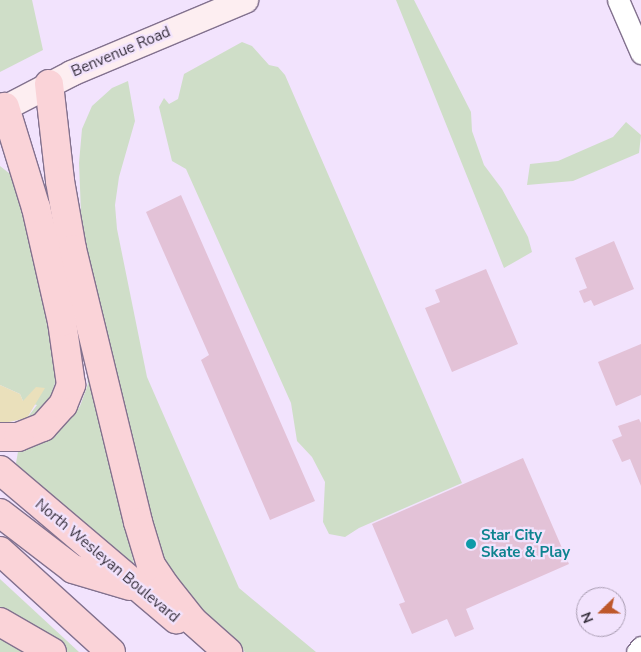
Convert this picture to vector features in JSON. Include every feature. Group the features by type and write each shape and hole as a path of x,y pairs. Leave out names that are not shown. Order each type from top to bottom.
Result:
{"highway":[{"path":"49,84 60,181 72,248 140,531 151,565 166,587 193,621 228,652"},
{"path":"0,437 18,437 43,427 63,405 71,385 62,322 36,208 3,108"},
{"name":"North Wesleyan Boulevard","path":"0,470 215,652"},
{"path":"0,513 73,569 141,589"},
{"path":"0,551 111,652"},
{"path":"0,622 52,652"}],"main road":[{"name":"Benvenue Road","path":"3,108 49,84 245,0"}],"street":[{"path":"618,0 641,52"},
{"path":"636,652 641,646"}],"green space":[{"path":"0,0 32,0 43,50 0,72"},
{"path":"396,0 414,0 471,112 472,131 484,165 502,189 528,237 532,252 504,268"},
{"path":"242,42 252,46 269,65 278,67 285,75 462,483 359,528 345,537 329,534 323,522 325,482 312,457 297,441 291,403 186,169 172,161 159,107 164,98 169,104 178,99 184,74"},
{"path":"128,81 135,121 119,177 115,205 117,229 147,377 239,588 316,652 245,652 183,593 155,545 82,237 79,163 82,129 92,106 112,88"},
{"path":"626,122 641,135 639,153 573,181 527,185 530,164 558,161 613,137"},
{"path":"0,166 19,181 61,364 50,399 43,409 27,418 37,405 23,401 20,394 0,385"},
{"path":"86,368 108,440 135,569 21,474 16,463 19,446 41,443 61,429 80,406 88,384"},
{"path":"0,579 79,652 65,652 0,613"},
{"path":"0,637 28,652 0,652"}],"sand":[{"path":"0,385 20,394 23,401 36,387 45,388 27,418 0,424"}],"building":[{"path":"181,195 315,501 270,520 201,360 209,355 146,212"},
{"path":"614,241 634,289 594,306 591,300 584,303 579,291 587,288 575,258"},
{"path":"486,269 518,344 452,372 425,308 440,302 435,290"},
{"path":"641,344 641,395 616,406 598,362"},
{"path":"639,419 641,423 641,486 630,459 622,462 612,440 622,436 618,426"},
{"name":"Star City Skate & Play","path":"523,458 569,564 466,609 474,629 455,637 447,619 412,634 399,604 405,602 372,524"}],"place":[{"name":"Star City Skate & Play","path":"471,544"}]}
